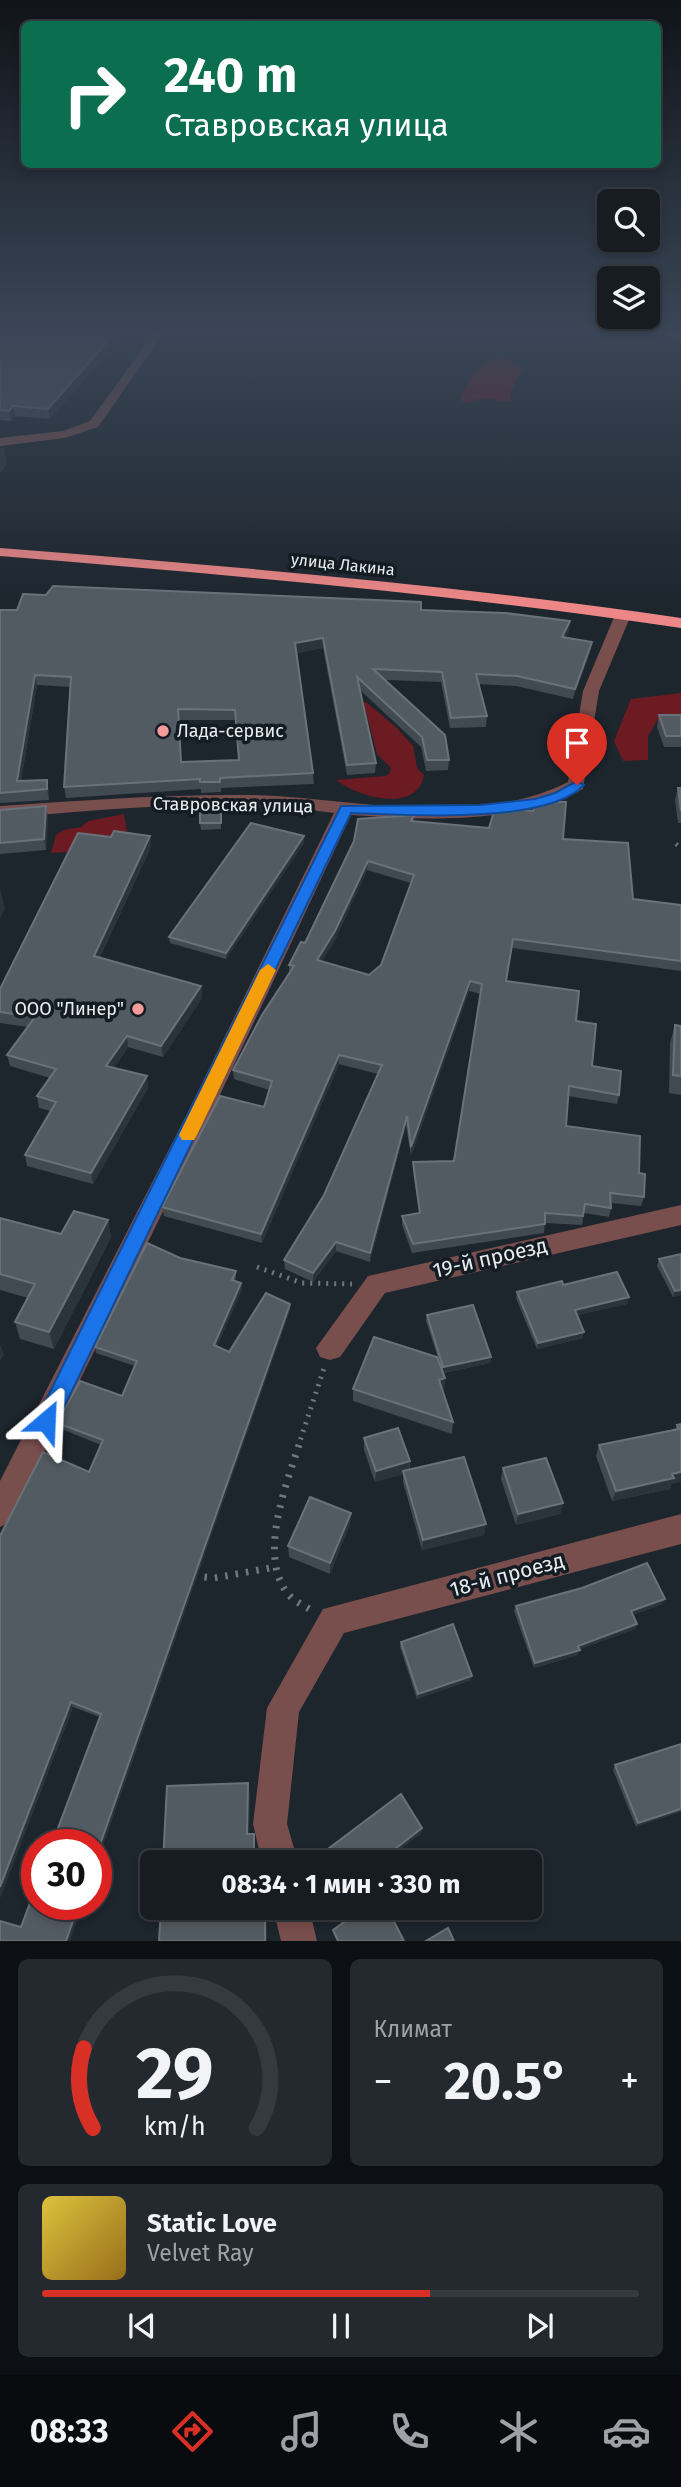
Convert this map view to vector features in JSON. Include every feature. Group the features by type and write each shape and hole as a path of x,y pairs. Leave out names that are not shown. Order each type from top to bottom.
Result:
{"highway":[{"name":"улица Лакина","path":"0,544 318,569 681,612"},
{"name":"улица Лакина","path":"0,552 312,577 524,600 681,623"}],"street":[{"path":"0,442 65,434 94,424 96,421"},
{"name":"Ставровская улица","path":"0,813 93,804 290,802 345,809 451,811 536,803 560,796 577,785 591,691 622,615"},
{"path":"0,1512 198,1116 333,839 345,809"},
{"name":"19-й проезд","path":"377,1284 681,1215"},
{"path":"330,1348 377,1284"},
{"name":"18-й проезд","path":"334,1620 681,1529"},
{"path":"277,1850 270,1824 283,1709 334,1620"},
{"path":"294,1920 299,1941"}],"path":[{"path":"676,844 681,848"},
{"path":"257,1267 302,1283 377,1284"},
{"path":"330,1348 284,1493 275,1538 276,1567 282,1586 296,1604 334,1620"},
{"path":"190,1576 214,1578 276,1567"}],"shaded area":[{"path":"681,693 681,718 660,716 648,736 648,760 623,761 614,741 631,699"},
{"path":"336,701 366,702 397,728 413,746 417,768 424,775 419,787 410,795 398,798 371,796 357,792 336,780 385,776 391,768 377,754 365,708 341,706"},
{"path":"124,814 127,831 109,846 84,841 68,852 51,853 56,835 63,830 81,827 88,821"}],"building":[{"path":"53,586 421,602 421,610 505,613 570,621 562,637 592,642 575,689 517,676 476,674 487,716 451,718 442,672 373,669 445,735 449,760 427,760 422,737 357,677 376,763 347,765 323,638 295,643 313,773 220,778 220,782 200,782 200,779 64,787 71,677 35,675 17,781 47,780 47,789 0,793 0,610 17,610 23,594 46,595","holes":["178,709 235,710 239,760 181,762"]},
{"path":"659,715 681,715 681,736 666,736"},
{"path":"678,788 681,788 681,811"},
{"path":"537,801 566,802 563,839 628,843 633,899 681,905 681,961 513,939 506,981 579,991 576,1021 596,1024 592,1066 621,1071 619,1095 569,1086 566,1126 640,1136 639,1173 645,1174 644,1197 610,1193 611,1208 585,1204 583,1216 545,1213 545,1224 413,1244 402,1216 420,1213 413,1162 454,1161 482,984 470,981 411,1147 407,1116 370,1253 336,1242 313,1273 284,1260 324,1195 382,1065 339,1055 261,1234 162,1207 220,1096 264,1107 272,1081 233,1070 262,1015 294,966 289,965 301,942 305,943 354,841 358,819 414,815 411,821 489,828 495,808 533,811","holes":["368,861 414,875 381,965 369,975 317,960 335,931"]},
{"path":"200,802 221,802 221,823 200,823"},
{"path":"46,806 44,839 0,843 0,810"},
{"path":"251,823 304,836 226,953 169,937"},
{"path":"114,831 150,836 94,956 201,986 161,1046 127,1036 106,1066 147,1076 91,1173 25,1155 56,1102 37,1096 56,1069 7,1055 35,1017 0,1012 0,989 78,833 111,837"},
{"path":"675,1025 681,1026 681,1076 673,1075"},
{"path":"74,1211 108,1220 49,1332 15,1322 35,1284 0,1274 0,1218 61,1234"},
{"path":"147,1243 180,1258 236,1271 232,1280 241,1283 214,1345 229,1352 266,1293 290,1304 105,1829 58,1829 101,1714 71,1702 0,1887 0,1536 43,1452 89,1472 103,1440 57,1423 80,1381 122,1396 137,1361 95,1347"},
{"path":"681,1254 681,1290 675,1291 659,1259"},
{"path":"617,1272 629,1297 575,1310 584,1332 538,1343 517,1292 562,1281 563,1285"},
{"path":"473,1305 491,1357 443,1367 427,1315"},
{"path":"374,1337 437,1357 445,1378 439,1380 453,1422 353,1389"},
{"path":"681,1424 681,1472 672,1474 674,1478 616,1491 599,1445 679,1429 677,1425"},
{"path":"398,1428 410,1461 376,1471 364,1438"},
{"path":"464,1457 486,1524 423,1540 403,1471"},
{"path":"546,1458 563,1503 518,1514 503,1468"},
{"path":"310,1497 351,1513 330,1563 288,1546"},
{"path":"647,1563 665,1599 631,1611 637,1624 578,1646 580,1650 535,1663 516,1606 582,1588"},
{"path":"453,1624 472,1676 418,1694 401,1642"},
{"path":"681,1744 681,1809 638,1823 615,1765"},
{"path":"248,1783 247,1834 254,1834 254,1850 164,1850 167,1786"},
{"path":"401,1794 422,1828 394,1850 328,1849"},
{"path":"24,1920 73,1920 66,1941 0,1941 0,1921 21,1927"},
{"path":"160,1920 265,1920 265,1941 159,1941"},
{"path":"347,1920 393,1920 404,1941 338,1941 333,1930"},
{"path":"448,1928 454,1941 426,1941"}],"slow traffic":[{"path":"188,1135 268,970"}],"place":[{"name":"Лада-сервис","path":"163,731"},
{"name":"ООО \"Линер\"","path":"138,1009"}],"route":[{"path":"46,1421 198,1116 333,839 345,809 480,809 536,803 560,796 577,785"}]}
